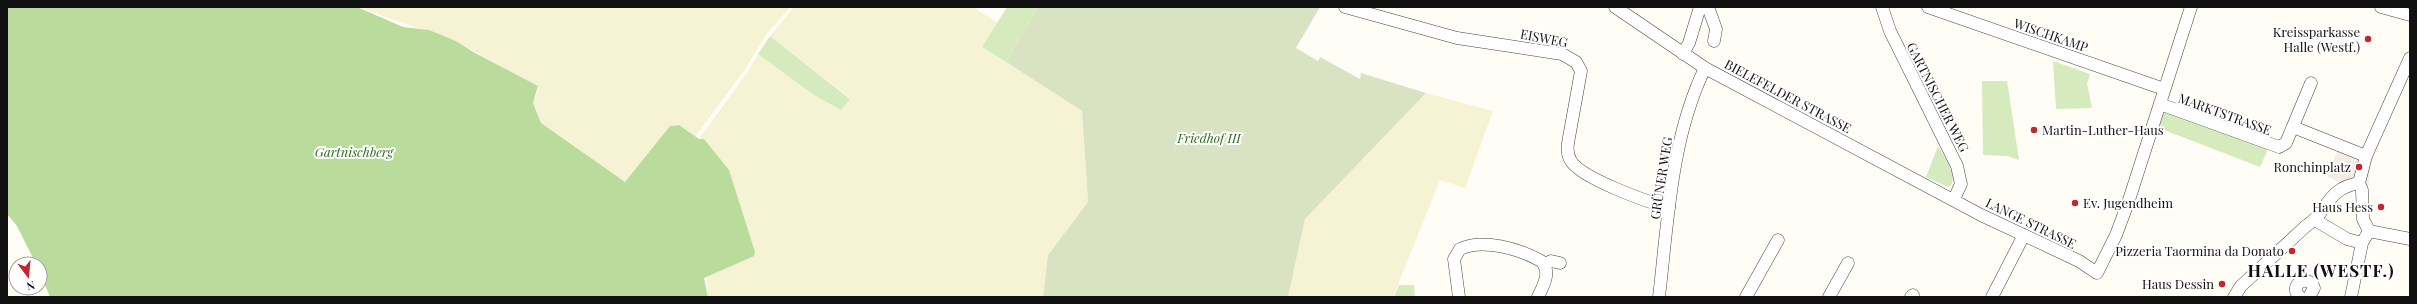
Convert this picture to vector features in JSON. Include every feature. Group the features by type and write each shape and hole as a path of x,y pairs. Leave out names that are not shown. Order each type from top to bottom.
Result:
{"street":[{"name":"EISWEG","path":"1345,7 1457,38 1562,54 1573,58 1581,71 1568,143 1567,153 1571,162 1588,176 1654,204 1669,207"},
{"name":"BIELEFELDER STRASSE","path":"1615,7 1705,68 1954,199"},
{"path":"1683,54 1692,35 1700,7"},
{"path":"1708,7 1716,29 1714,41"},
{"name":"GARTNISCHER WEG","path":"1882,7 1890,32 1957,166 1961,184 1954,199"},
{"name":"WISCHKAMP","path":"1928,7 2164,89"},
{"path":"2160,104 2191,7"},
{"path":"2381,7 2410,15"},
{"path":"2369,231 2364,219 2362,190 2359,183 2366,156 2410,58"},
{"name":"GRÜNER WEG","path":"1659,297 1669,207 1681,136 1691,97 1705,68"},
{"name":"MARKTSTRASSE","path":"2160,104 2276,147 2284,145 2311,83"},
{"name":"LANGE STRASSE","path":"1954,199 2024,236 2079,261 2097,272 2124,216 2160,104"},
{"path":"2293,127 2366,156"},
{"path":"2234,297 2258,270 2306,226 2315,220 2321,210 2340,189 2359,183"},
{"path":"2315,220 2347,239 2362,243"},
{"path":"2369,231 2410,239"},
{"path":"2351,297 2362,243 2369,231"},
{"path":"1992,297 2024,236"},
{"path":"1746,297 1778,240"},
{"path":"1459,297 1454,259 1460,249 1466,246 1505,248 1535,258 1544,264 1546,275 1538,297"},
{"path":"1544,264 1551,261 1560,264"},
{"path":"1829,297 1848,263"},
{"path":"2300,297 2296,292 2296,286 2305,280 2311,283 2314,288 2309,297"}],"shaded area":[{"path":"357,7 790,7 766,35 745,69 695,137 679,125 670,126 625,182 541,123 533,103 539,88 456,41"},
{"path":"794,7 973,7 998,23 982,47 1082,111 1088,202 1048,255 1043,297 708,297 699,139 749,70 758,54 814,95 841,109 850,98 770,36"},
{"path":"1426,93 1493,111 1465,188 1440,180 1393,297 1288,297 1305,219"},
{"name":"Ronchinplatz","path":"2341,143 2374,157 2371,163 2368,190 2342,191 2336,185 2339,182 2327,176"}],"green space":[{"name":"Gartnischberg","path":"7,7 357,7 403,27 429,30 456,41 475,53 538,86 533,103 541,123 625,182 670,126 679,125 699,139 704,139 729,170 755,252 754,256 704,278 708,297 50,297 48,292 48,256 32,256 17,226 7,214"},
{"path":"1007,7 1038,7 1006,62 982,47"},
{"name":"Friedhof III","path":"1038,7 1320,7 1296,48 1318,61 1320,57 1360,79 1361,73 1426,93 1305,219 1288,297 1043,297 1048,255 1088,202 1082,111 1006,62"},
{"path":"770,36 850,99 841,110 814,95 758,54"},
{"path":"2053,61 2090,74 2087,84 2092,108 2056,109"},
{"path":"1982,81 2007,81 2019,160 2007,156 1983,155"},
{"path":"2164,111 2268,149 2260,167 2159,128"},
{"path":"1938,146 1951,169 1953,179 1952,184 1948,187 1926,177"},
{"path":"1399,285 1414,285 1415,297 1394,297"}],"place":[{"name":"Kreissparkasse Halle (Westf.)","path":"2368,39"},
{"name":"Martin-Luther-Haus","path":"2034,130"},
{"name":"Ronchinplatz","path":"2359,167"},
{"name":"Ev. Jugendheim","path":"2075,203"},
{"name":"Haus Hess","path":"2381,207"},
{"name":"Pizzeria Taormina da Donato","path":"2292,251"},
{"name":"Haus Dessin","path":"2222,284"}],"district":[{"name":"HALLE (WESTF.)","path":"2321,271"}]}
